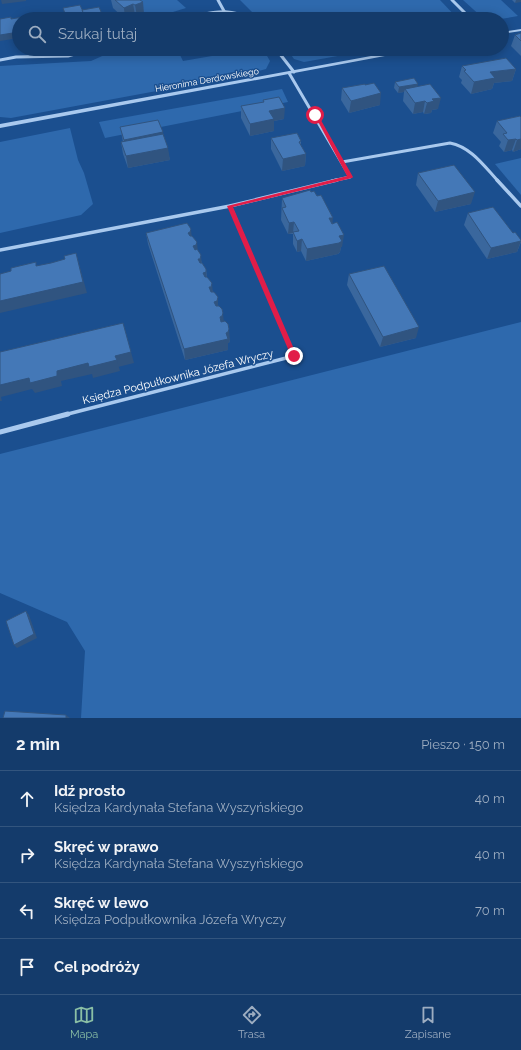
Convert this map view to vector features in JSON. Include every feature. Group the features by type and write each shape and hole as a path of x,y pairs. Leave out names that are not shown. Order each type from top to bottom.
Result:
{"street":[{"path":"218,0 224,10"},
{"path":"452,0 464,12"},
{"path":"213,12 224,10 231,12"},
{"path":"509,32 521,30"},
{"path":"0,60 16,57 68,56"},
{"path":"0,250 230,206 350,177 281,56"},
{"name":"Hieronima Derdowskiego","path":"0,126 379,56"},
{"path":"342,162 450,143 461,145 472,153 521,206"},
{"name":"Księdza Podpułkownika Józefa Wryczy","path":"0,432 294,356 230,206"}],"shaded area":[{"path":"129,0 177,0 186,8 173,12 142,12"},
{"path":"240,0 440,0 451,12 252,12"},
{"path":"463,0 501,0 518,16 509,18 509,12 476,12"},
{"path":"102,56 180,56 183,61 212,56 267,56 270,61 266,69 243,75 11,118 0,117 0,66 91,61"},
{"path":"292,56 338,56 304,62 294,59"},
{"path":"282,89 288,102 105,138 99,122"},
{"path":"70,128 78,160 84,173 93,204 81,215 0,233 0,142"},
{"path":"521,158 521,195 495,164"},
{"path":"521,322 521,718 81,718 85,651 67,622 0,593 0,454"}],"building":[{"path":"115,0 140,0 143,2 124,8"},
{"path":"80,5 83,12 64,12 63,8"},
{"path":"99,7 101,12 83,12 82,10"},
{"path":"11,17 12,33 0,35 0,19"},
{"path":"521,33 521,41 515,35"},
{"path":"506,58 516,69 490,72 495,78 474,82 464,71 466,70 462,66"},
{"path":"414,78 418,84 399,87 395,82"},
{"path":"374,83 381,93 351,101 342,88 365,85"},
{"path":"430,84 441,98 432,99 434,101 427,103 425,101 415,103 405,89"},
{"path":"279,97 285,108 269,111 274,119 250,124 241,106 264,102 263,100"},
{"path":"520,116 521,139 508,140 503,134 507,133 497,121"},
{"path":"158,120 163,132 124,140 120,127"},
{"path":"297,133 301,141 299,142 306,154 283,159 271,138"},
{"path":"163,134 168,148 126,156 121,142"},
{"path":"454,165 475,192 438,201 418,173"},
{"path":"310,190 311,192 314,191 317,196 321,195 333,218 329,218 332,224 337,222 344,235 339,236 342,241 339,243 307,249 302,239 297,241 293,232 299,231 294,222 289,223 282,208 286,207 282,198"},
{"path":"493,207 521,241 491,248 468,213"},
{"path":"187,223 191,229 188,233 197,242 196,245 193,246 201,255 200,259 198,259 206,269 206,272 203,273 212,283 211,287 209,287 211,292 214,292 218,297 217,301 214,302 216,306 219,306 222,309 223,313 220,317 221,322 225,321 228,324 229,329 226,333 228,339 184,349 146,233"},
{"path":"76,253 83,282 0,301 0,274 11,271 11,268 36,262 36,266 51,263 65,259 64,256"},
{"path":"384,266 419,327 383,337 349,274"},
{"path":"123,323 131,352 115,356 117,360 89,367 88,363 57,371 57,376 30,383 29,378 0,385 0,352"},
{"path":"26,611 34,634 14,645 6,621"},
{"path":"5,711 66,715 66,718 3,718"}],"route":[{"path":"294,356 230,206 350,177 315,115"}]}
